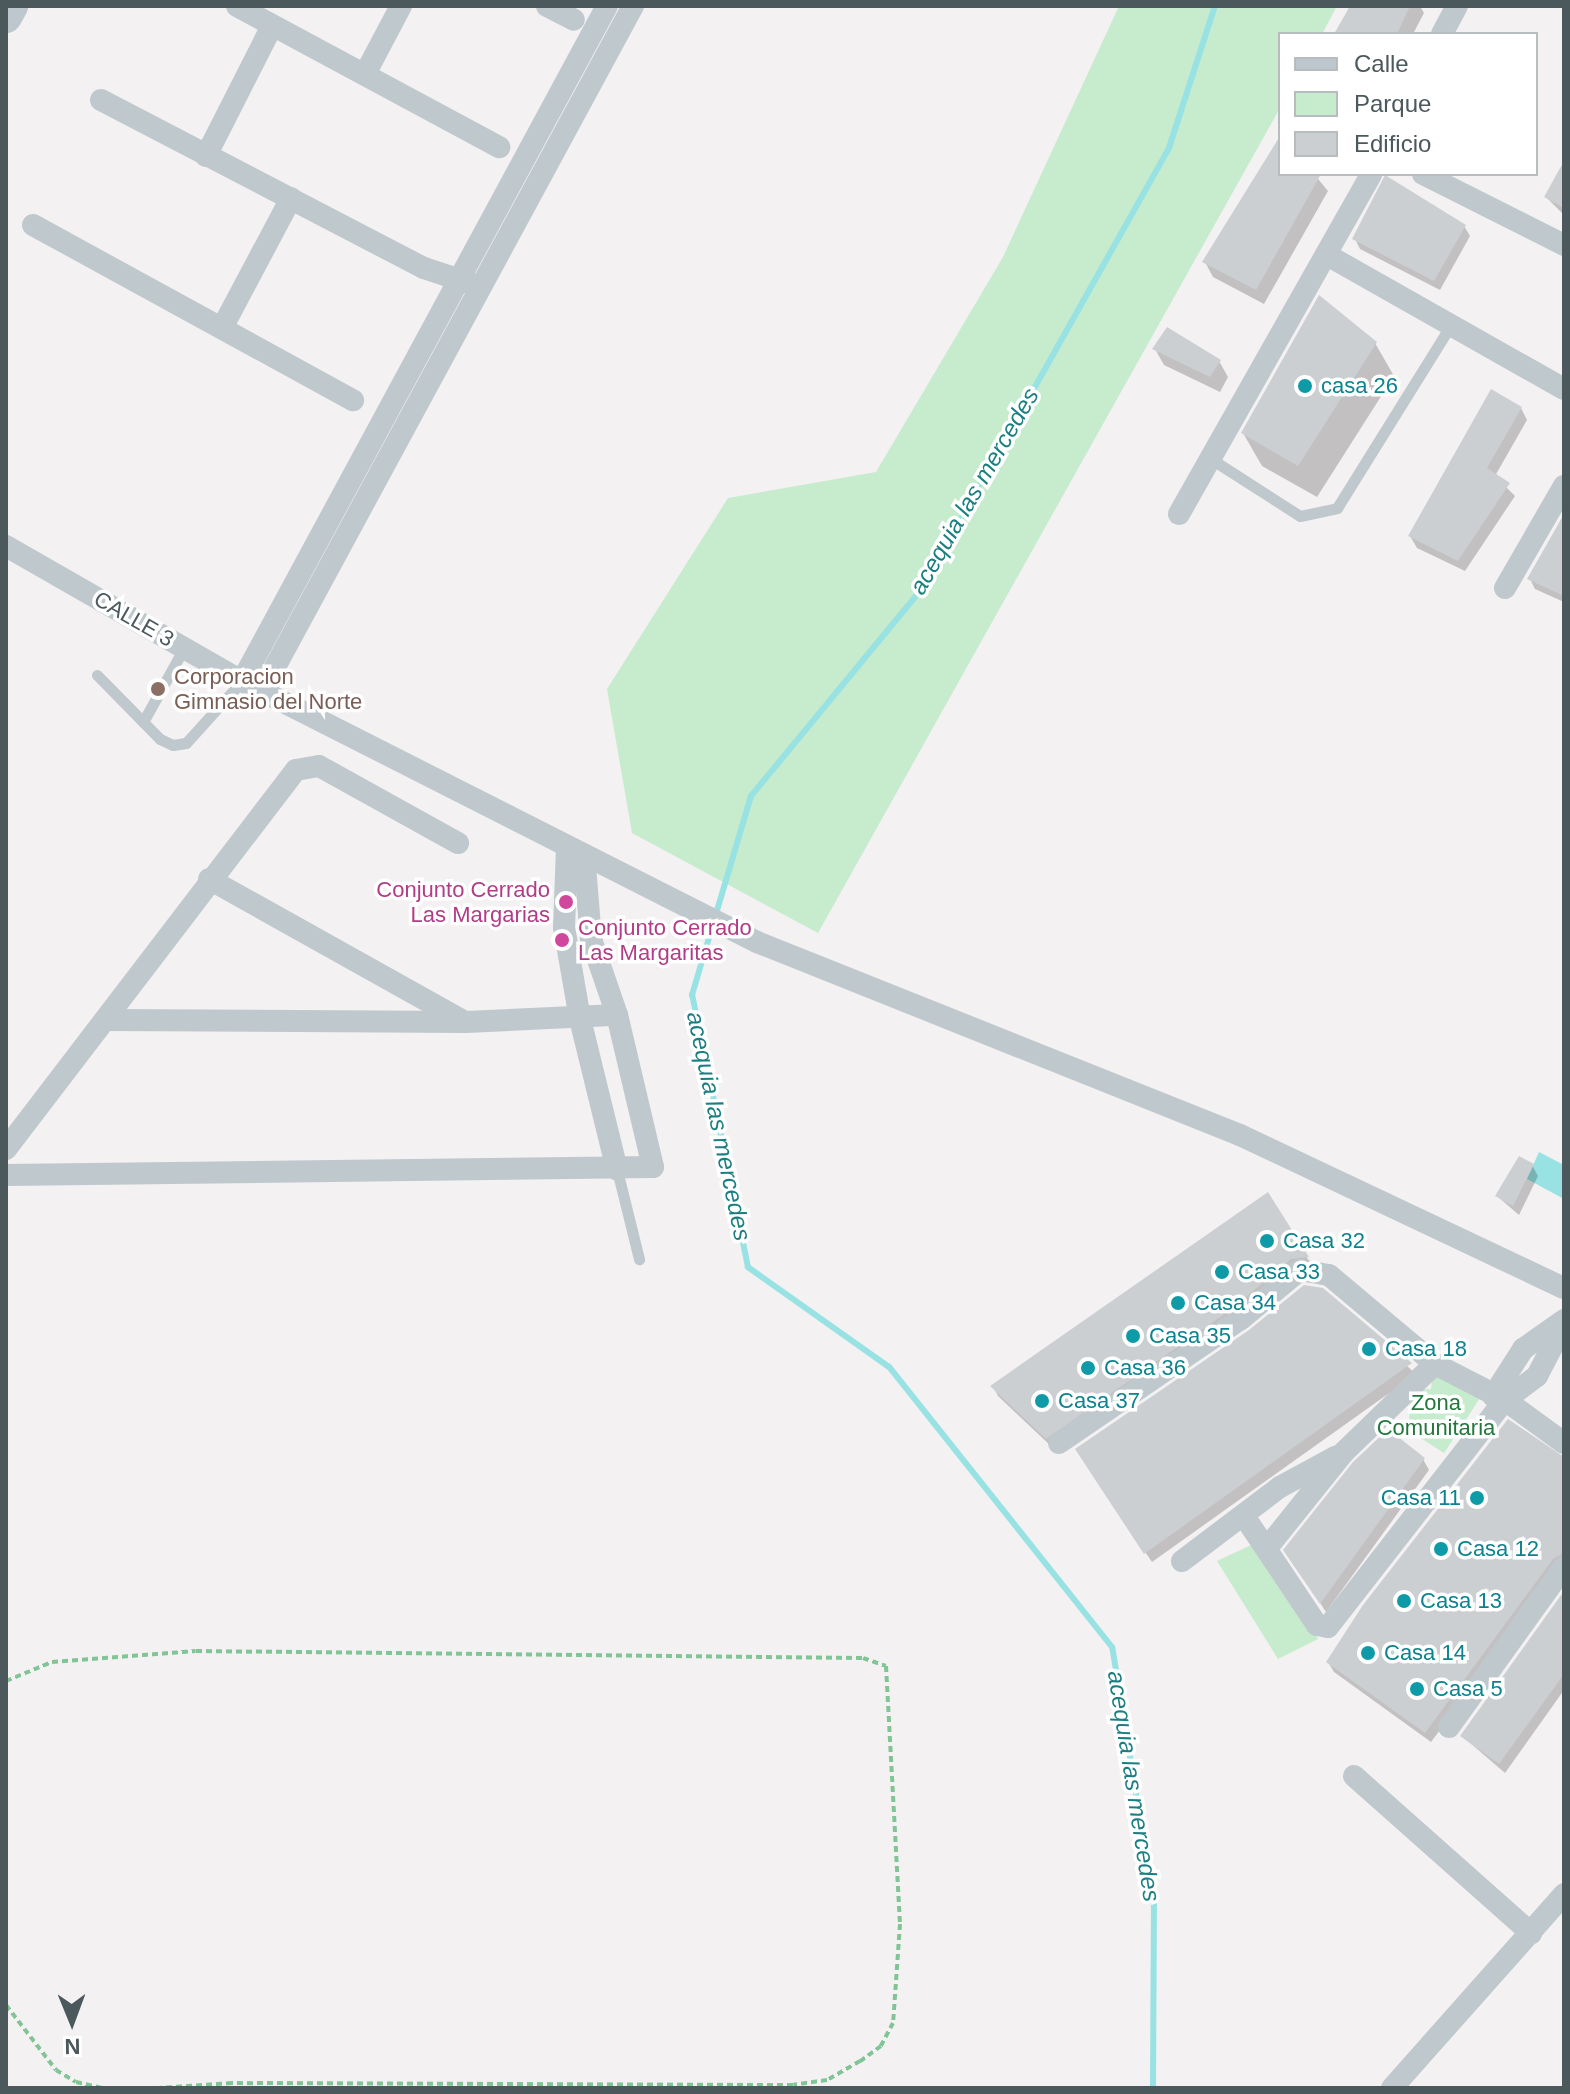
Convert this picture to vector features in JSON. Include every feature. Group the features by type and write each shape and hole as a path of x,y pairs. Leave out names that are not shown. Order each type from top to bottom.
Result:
{"main road":[{"path":"6,17 12,6"}],"street":[{"path":"237,6 499,147"},
{"path":"365,74 401,6"},
{"path":"547,6 574,20"},
{"path":"466,292 607,6"},
{"path":"252,686 466,292 633,6"},
{"path":"1443,32 1457,6"},
{"path":"206,156 272,26"},
{"path":"101,100 466,292"},
{"path":"1179,514 1208,456 1370,176"},
{"path":"1427,176 1564,245"},
{"path":"222,328 291,198"},
{"path":"33,225 353,400"},
{"path":"1327,255 1564,389"},
{"path":"1505,588 1564,486"},
{"name":"CALLE 3","path":"6,546 252,686 757,942 1240,1135 1564,1288"},
{"path":"6,1149 106,1020 209,879 296,770 307,764 319,766 458,843"},
{"path":"6,1175 617,1170 653,1167 617,1015 591,939 576,850"},
{"path":"576,850 564,927 580,1019 617,1170"},
{"path":"209,879 466,1022"},
{"path":"106,1020 466,1022 617,1015"},
{"path":"1059,1443 1241,1319 1300,1270 1329,1275 1435,1364 1499,1398 1564,1443"},
{"path":"1244,1516 1317,1625 1328,1627 1499,1398 1537,1376 1564,1322"},
{"path":"1267,1548 1343,1453 1435,1364"},
{"path":"1182,1561 1280,1487 1343,1453"},
{"path":"1449,1727 1564,1567"},
{"path":"1354,1776 1531,1933"},
{"path":"1392,2088 1564,1894"}],"lane":[{"path":"1208,456 1300,516 1337,508 1451,325"},
{"path":"143,722 184,648"},
{"path":"97,675 160,739 186,743 252,686"},
{"path":"617,1170 639,1259"}],"path":[{"path":"6,1681 52,1662 196,1651 863,1658 886,1666 900,1924 893,2023 881,2046 860,2061 827,2080 793,2085 232,2083 158,2088"},
{"path":"6,2005 56,2070 76,2082 103,2088"}],"green space":[{"path":"1119,6 1337,6 1323,32 1278,32 1278,112 818,933 632,833 607,689 728,498 876,472 1003,257"},
{"name":"Zona Comunitaria","path":"1433,1371 1482,1395 1444,1453 1408,1430 1412,1390 1431,1389"},
{"path":"1264,1539 1318,1639 1278,1659 1217,1561"}],"water":[{"path":"1539,1152 1564,1165 1564,1199 1527,1179"}],"building":[{"path":"1350,6 1410,6 1398,32 1335,32"},
{"path":"1278,139 1278,176 1320,176 1256,290 1202,262"},
{"path":"1564,161 1564,208 1544,197"},
{"path":"1384,176 1466,225 1434,281 1352,239"},
{"name":"casa 26","path":"1319,295 1377,342 1298,466 1241,433"},
{"path":"1167,327 1221,360 1210,377 1152,349"},
{"path":"1491,389 1522,407 1487,468 1510,483 1458,561 1408,536"},
{"path":"1564,514 1564,596 1527,579"},
{"path":"1519,1156 1534,1164 1513,1206 1495,1196"},
{"path":"1268,1192 1309,1257 1291,1259 1233,1308 1046,1439 990,1386"},
{"path":"1304,1285 1323,1288 1412,1363 1144,1554 1075,1449 1249,1330"},
{"path":"1508,1419 1564,1457 1564,1553 1553,1559 1425,1733 1326,1662 1363,1605"},
{"path":"1388,1429 1425,1458 1320,1604 1283,1550 1353,1462"},
{"path":"1564,1591 1564,1674 1499,1764 1460,1736"}],"waterway":[{"name":"acequia las mercedes","path":"1153,2088 1154,1905 1112,1647 889,1367 748,1267 692,995 751,796 921,590 1169,148 1215,6"}],"place":[{"name":"casa 26","path":"1305,386"},
{"name":"Corporacion Gimnasio del Norte","path":"158,689"},
{"name":"Conjunto Cerrado Las Margarias","path":"566,902"},
{"name":"Conjunto Cerrado Las Margaritas","path":"562,940"},
{"name":"Casa 32","path":"1267,1241"},
{"name":"Casa 33","path":"1222,1272"},
{"name":"Casa 34","path":"1178,1303"},
{"name":"Casa 35","path":"1133,1336"},
{"name":"Casa 18","path":"1369,1349"},
{"name":"Casa 36","path":"1088,1368"},
{"name":"Casa 37","path":"1042,1401"},
{"name":"Casa 11","path":"1477,1498"},
{"name":"Casa 12","path":"1441,1549"},
{"name":"Casa 13","path":"1404,1601"},
{"name":"Casa 14","path":"1368,1653"},
{"name":"Casa 5","path":"1417,1689"}]}
